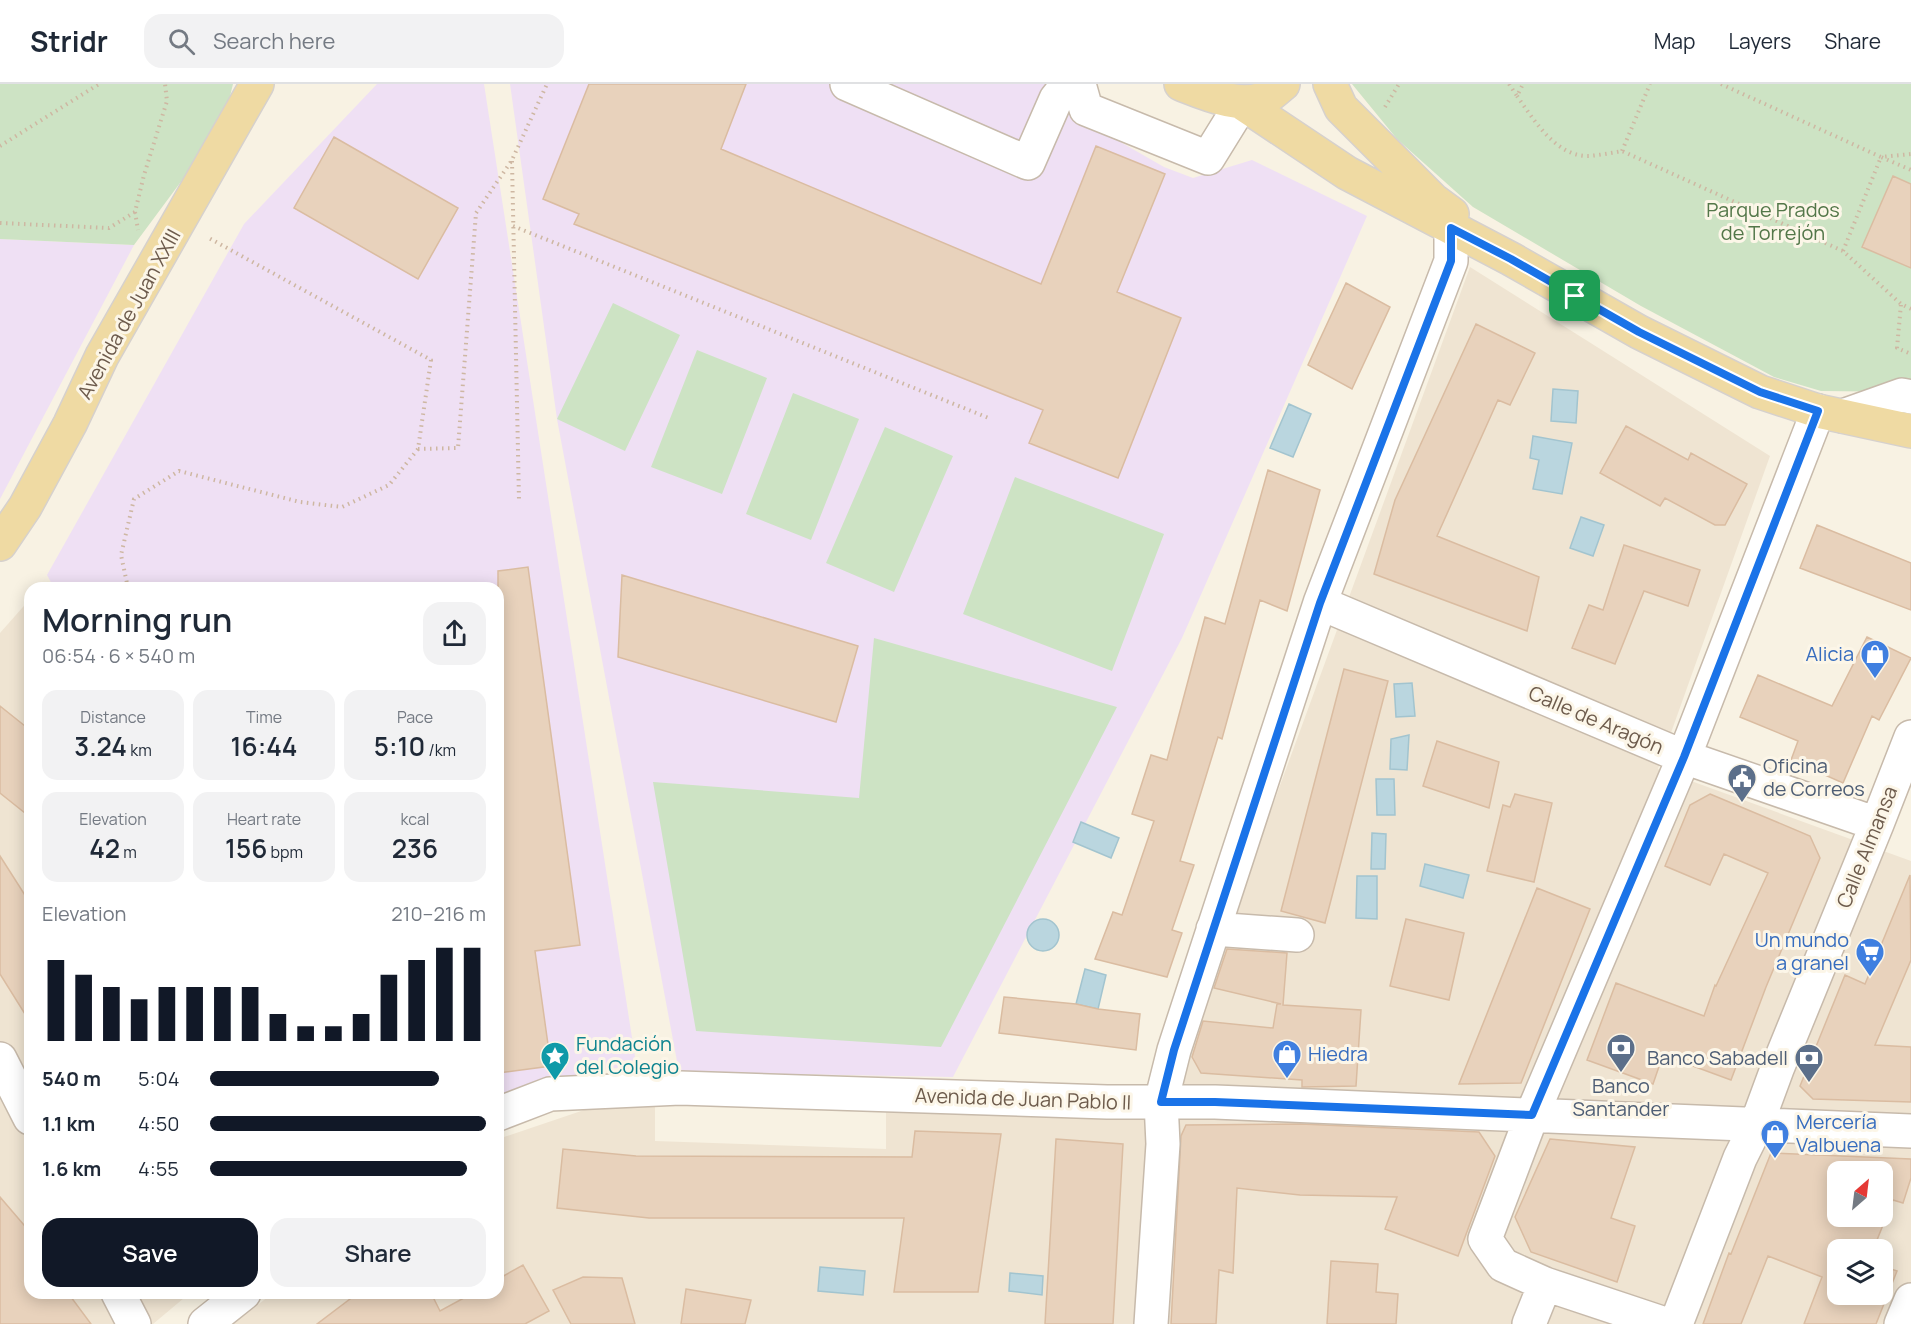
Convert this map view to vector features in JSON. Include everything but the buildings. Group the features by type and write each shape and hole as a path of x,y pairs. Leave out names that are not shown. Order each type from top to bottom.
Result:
{"main road":[{"name":"Avenida de Juan XXIII","path":"0,544 25,507 70,424 107,348 257,84"},
{"path":"1181,84 1206,94 1242,103 1347,173 1511,259 1639,332 1760,392 1831,413 1911,430"},
{"path":"1242,103 1266,98 1283,84"},
{"path":"1330,84 1341,108 1433,200 1511,259"}],"street":[{"path":"847,84 1028,163 1056,99 1068,84"},
{"path":"1079,84 1086,109 1209,158 1242,103"},
{"path":"1151,1324 1163,1144 1161,1102 1174,1050 1320,603 1451,261 1451,228"},
{"path":"1665,1324 1545,1284 1503,1265 1485,1239 1532,1115 1831,413 1902,395 1911,397"},
{"name":"Calle de Aragón","path":"1320,603 1684,757 1877,824"},
{"name":"Calle Almansa","path":"1676,1324 1740,1158 1756,1125 1911,737"},
{"path":"1213,929 1297,935"},
{"path":"0,1059 24,1106"},
{"name":"Avenida de Juan Pablo II","path":"504,1112 550,1094 680,1088 1107,1102 1215,1102 1911,1131"},
{"path":"1529,1324 1545,1284"},
{"path":"121,1299 134,1324"},
{"path":"205,1324 236,1299"},
{"path":"1901,1324 1911,1300"}],"path":[{"path":"0,146 99,84"},
{"path":"0,223 109,228 135,212 167,101 165,84"},
{"path":"418,449 458,448 476,213 512,160 547,84"},
{"path":"1509,84 1542,132 1570,152 1588,156 1622,151 1843,251 1901,304 1911,309"},
{"path":"1517,96 1523,84"},
{"path":"1622,151 1650,84"},
{"path":"1721,84 1911,170"},
{"path":"1881,157 1911,154"},
{"path":"1843,251 1881,157"},
{"path":"512,160 519,501"},
{"path":"513,226 991,419"},
{"path":"127,582 122,555 134,499 179,471 300,502 342,507 389,485 418,449 431,360 207,237 201,247"},
{"path":"1901,304 1897,348 1911,354"}],"shaded area":[{"path":"377,84 484,84 635,1057 633,1066 590,1071 504,1097 504,582 51,582 47,575 244,224"},
{"path":"510,84 1079,84 1089,124 1164,167 1193,178 1252,160 1367,216 1182,638 953,1077 679,1072 557,419"},
{"path":"0,239 134,245 0,499"},
{"path":"1470,267 1770,456 1658,769 1911,861 1911,1324 233,1324 265,1299 504,1299 504,1137 593,1107 655,1107 655,1141 886,1149 886,1112 1160,1113"},
{"path":"24,606 24,1299 183,1299 153,1324 0,1324 0,633"}],"green space":[{"path":"0,84 233,84 223,125 134,245 0,239"},
{"name":"Parque Prados de Torrejón","path":"1352,84 1911,84 1911,392 1821,391 1774,377 1641,306 1473,207 1397,139"},
{"path":"613,303 680,335 625,451 557,419"},
{"path":"697,350 767,378 722,494 651,467"},
{"path":"793,393 859,419 811,540 746,514"},
{"path":"885,427 953,456 894,592 826,563"},
{"path":"1015,477 1164,534 1112,671 963,614"},
{"path":"874,638 1117,707 941,1047 696,1031 653,782 859,798"}],"water":[{"path":"1553,389 1578,391 1576,423 1551,421"},
{"path":"1289,404 1311,414 1293,457 1270,448"},
{"path":"1533,436 1572,443 1562,494 1533,489 1539,460 1530,458"},
{"path":"1581,517 1604,525 1593,556 1570,548"},
{"path":"1412,683 1415,716 1396,717 1394,684"},
{"path":"1409,735 1407,770 1390,769 1391,739"},
{"path":"1376,779 1394,779 1395,815 1377,815"},
{"path":"1081,822 1119,838 1111,858 1073,842"},
{"path":"1372,833 1386,834 1385,869 1371,869"},
{"path":"1425,864 1469,875 1463,898 1420,886"},
{"path":"1357,876 1377,876 1377,919 1356,918"},
{"path":"1043,919 1054,924 1059,935 1054,946 1043,951 1032,946 1027,935 1032,924"},
{"path":"1085,969 1106,975 1098,1009 1076,1004"},
{"path":"820,1267 865,1271 863,1295 818,1291"},
{"path":"1010,1273 1043,1276 1042,1295 1009,1291"}],"place":[{"name":"Alicia","path":"1875,680"},
{"name":"Oficina de Correos","path":"1742,804"},
{"name":"Un mundo a granel","path":"1870,978"},
{"name":"Banco Santander","path":"1621,1074"},
{"name":"Hiedra","path":"1287,1080"},
{"name":"Fundación del Colegio","path":"555,1082"},
{"name":"Banco Sabadell","path":"1809,1084"},
{"name":"Mercería Valbuena","path":"1775,1160"}],"route":[{"path":"1451,228 1575,296 1639,332 1760,392 1818,411 1684,757 1532,1115 1215,1102 1161,1102 1174,1050 1320,603 1451,261 1451,228"}]}
